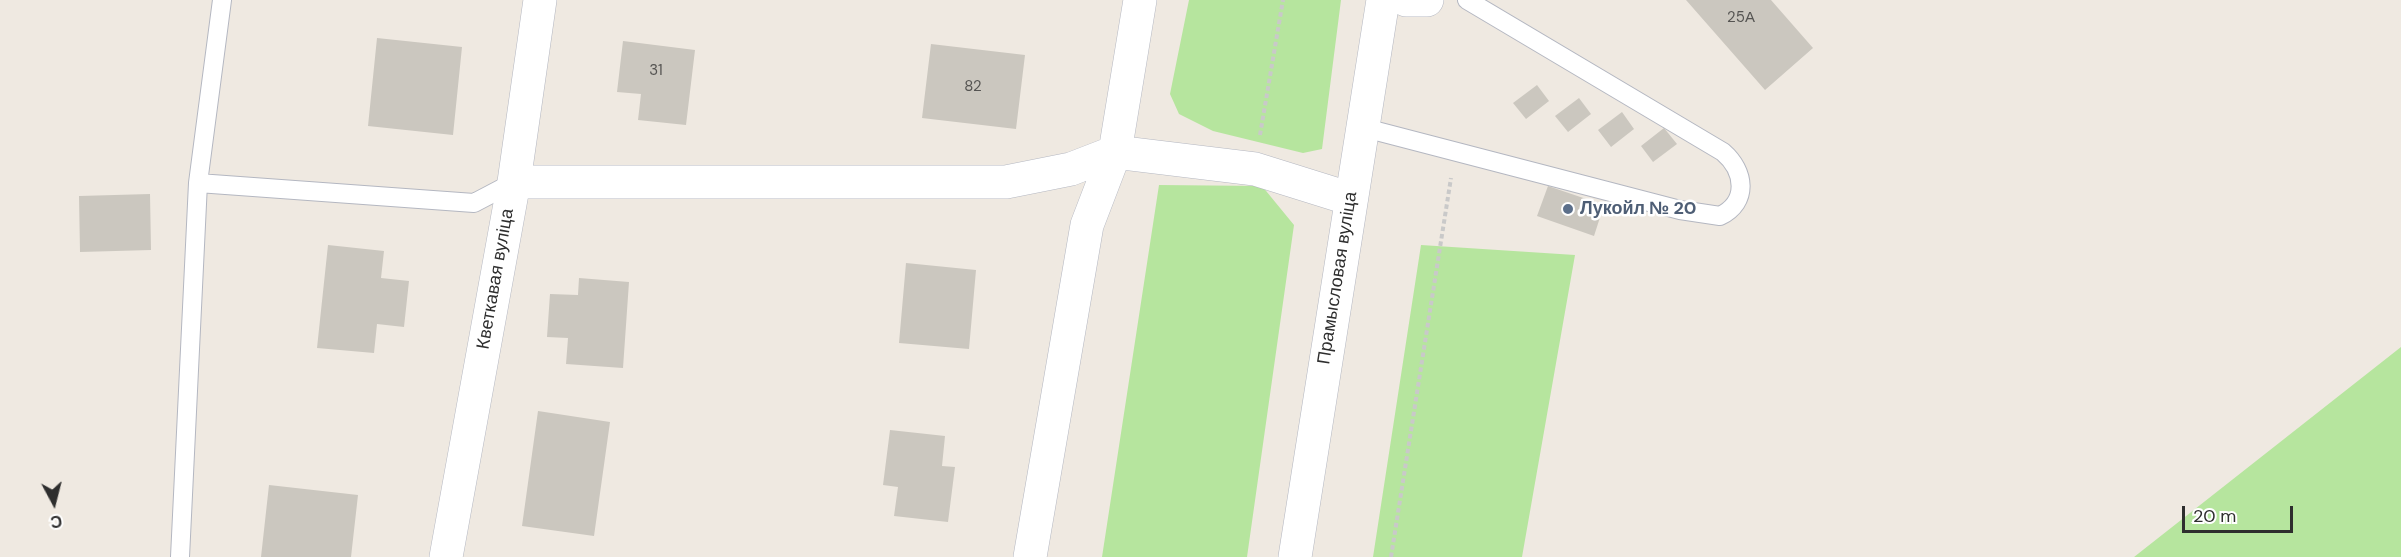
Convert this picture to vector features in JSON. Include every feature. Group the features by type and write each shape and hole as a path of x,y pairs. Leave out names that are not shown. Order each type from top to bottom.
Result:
{"street":[{"name":"Кветкавая вуліца","path":"446,557 514,182 540,0"},
{"path":"1030,557 1087,225 1115,152 1140,0"},
{"name":"Прамысловая вуліца","path":"1295,557 1383,0"},
{"path":"1406,0 1427,0"},
{"path":"514,182 1006,182 1071,169 1115,152 1255,169 1351,199"}],"lane":[{"path":"180,557 198,183 222,0"},
{"path":"1362,127 1708,216 1720,216 1729,211 1736,201 1741,186 1739,170 1723,152 1467,0"},
{"path":"198,183 474,203 514,182"}],"path":[{"path":"1255,169 1283,0"},
{"path":"1391,557 1455,152"}],"green space":[{"path":"1189,0 1341,0 1322,149 1303,153 1213,131 1179,114 1170,94"},
{"path":"1159,185 1262,186 1294,225 1247,557 1102,557"},
{"path":"1421,245 1575,255 1522,557 1373,557"},
{"path":"2401,347 2401,557 2134,557"}],"building":[{"path":"1686,0 1771,0 1813,48 1765,90"},
{"path":"377,38 462,47 453,135 368,126"},
{"path":"623,41 695,50 686,125 638,120 641,94 617,92"},
{"path":"931,44 1025,55 1016,129 922,118"},
{"path":"1537,85 1549,101 1526,119 1513,103"},
{"path":"1579,98 1591,114 1568,132 1555,116"},
{"path":"1622,112 1634,129 1611,147 1598,130"},
{"path":"1664,128 1677,144 1653,162 1641,146"},
{"path":"1548,186 1604,205 1594,236 1537,216"},
{"path":"150,194 151,250 80,252 79,196"},
{"path":"328,245 384,251 381,278 409,281 404,327 377,324 374,353 317,348"},
{"path":"906,263 976,270 969,349 899,343"},
{"path":"579,278 629,282 623,368 566,364 568,338 547,337 550,294 578,295"},
{"path":"538,411 610,422 594,536 522,526"},
{"path":"890,430 945,436 942,466 955,467 948,522 894,516 898,487 883,485"},
{"path":"269,485 358,495 351,557 261,557"}],"place":[{"name":"Лукойл № 20","path":"1568,209"}]}
